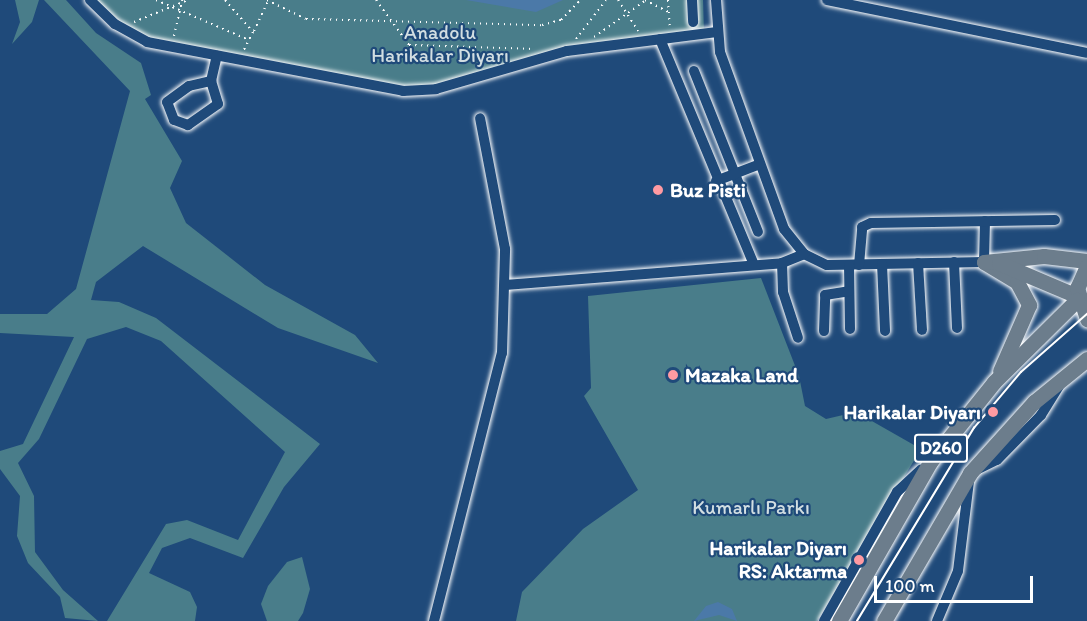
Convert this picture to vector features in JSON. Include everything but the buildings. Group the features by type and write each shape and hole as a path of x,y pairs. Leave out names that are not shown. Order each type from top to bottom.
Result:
{"highway":[{"path":"984,262 1044,256 1087,261"},
{"path":"984,262 1020,270 1077,298 1087,319"},
{"path":"984,262 1017,282 1029,306 994,382"},
{"path":"1077,298 1087,266"},
{"name":"D260","path":"839,621 930,462 994,382 1077,298"},
{"name":"D260","path":"885,621 970,473 1034,402 1087,359"}],"street":[{"path":"90,0 120,28 171,48 414,91 572,50 717,32"},
{"path":"692,0 693,22"},
{"path":"716,0 717,32 760,164 784,229 804,254 827,265 984,262 985,221"},
{"path":"827,0 1087,53"},
{"path":"665,39 716,181 753,262"},
{"path":"211,81 170,98 174,120 188,125 218,104 211,81 218,56"},
{"path":"694,71 758,232"},
{"path":"434,621 500,369 505,249 480,118"},
{"path":"716,181 760,164"},
{"path":"850,329 849,291 862,227 871,223 1055,220"},
{"path":"505,285 753,262 782,263 804,254"},
{"path":"954,262 957,328"},
{"path":"782,263 783,292 798,338"},
{"path":"918,263 922,330"},
{"path":"882,264 885,331"},
{"path":"824,332 825,295 849,291"},
{"path":"824,621 897,492 930,462"},
{"path":"937,621 958,571 970,473"}],"path":[{"path":"156,0 249,40 268,1 299,19 542,25 567,16 580,0"},
{"path":"120,28 188,0"},
{"path":"225,0 254,32"},
{"path":"376,0 409,45 545,50"},
{"path":"572,50 606,0"},
{"path":"618,0 644,41"},
{"path":"572,50 646,0 669,12"},
{"path":"665,39 669,12 668,0"},
{"path":"171,48 182,1"}],"green space":[{"path":"15,0 39,0 32,22 12,44 20,22"},
{"path":"44,0 66,0 96,33 141,63 151,95 145,99 182,161 170,188 186,223 265,285 355,335 378,363 278,328 143,246 96,282 91,300 119,302 156,318 320,444 284,487 243,558 190,538 162,548 149,573 190,592 197,607 195,621 107,621 166,524 187,520 238,540 285,452 161,341 126,327 87,339 39,439 18,463 34,496 35,552 63,590 98,621 65,618 60,597 28,563 17,536 20,496 0,469 0,451 23,444 74,337 0,333 0,314 47,314 76,289 130,91"},
{"name":"Anadolu Harikalar Diyarı","path":"90,0 703,0 704,33 540,61 446,91 298,74 144,43"},
{"name":"Kumarlı Parkı","path":"761,278 799,376 805,406 826,419 856,412 921,449 817,621 516,621 522,592 583,529 638,490 584,396 591,388 588,296"},
{"path":"302,557 310,589 303,613 298,621 267,621 261,604 268,586 287,562"}],"water":[{"path":"466,0 563,0 536,12"},
{"path":"718,602 732,609 737,621 719,615 694,621 706,606"}],"tram line":[{"path":"857,621 974,428 1021,372 1087,314"}],"place":[{"name":"Buz Pisti","path":"658,190"},
{"name":"Mazaka Land","path":"673,375"},
{"name":"Harikalar Diyarı","path":"993,412"},
{"name":"Harikalar Diyarı RS: Aktarma","path":"859,560"}]}
